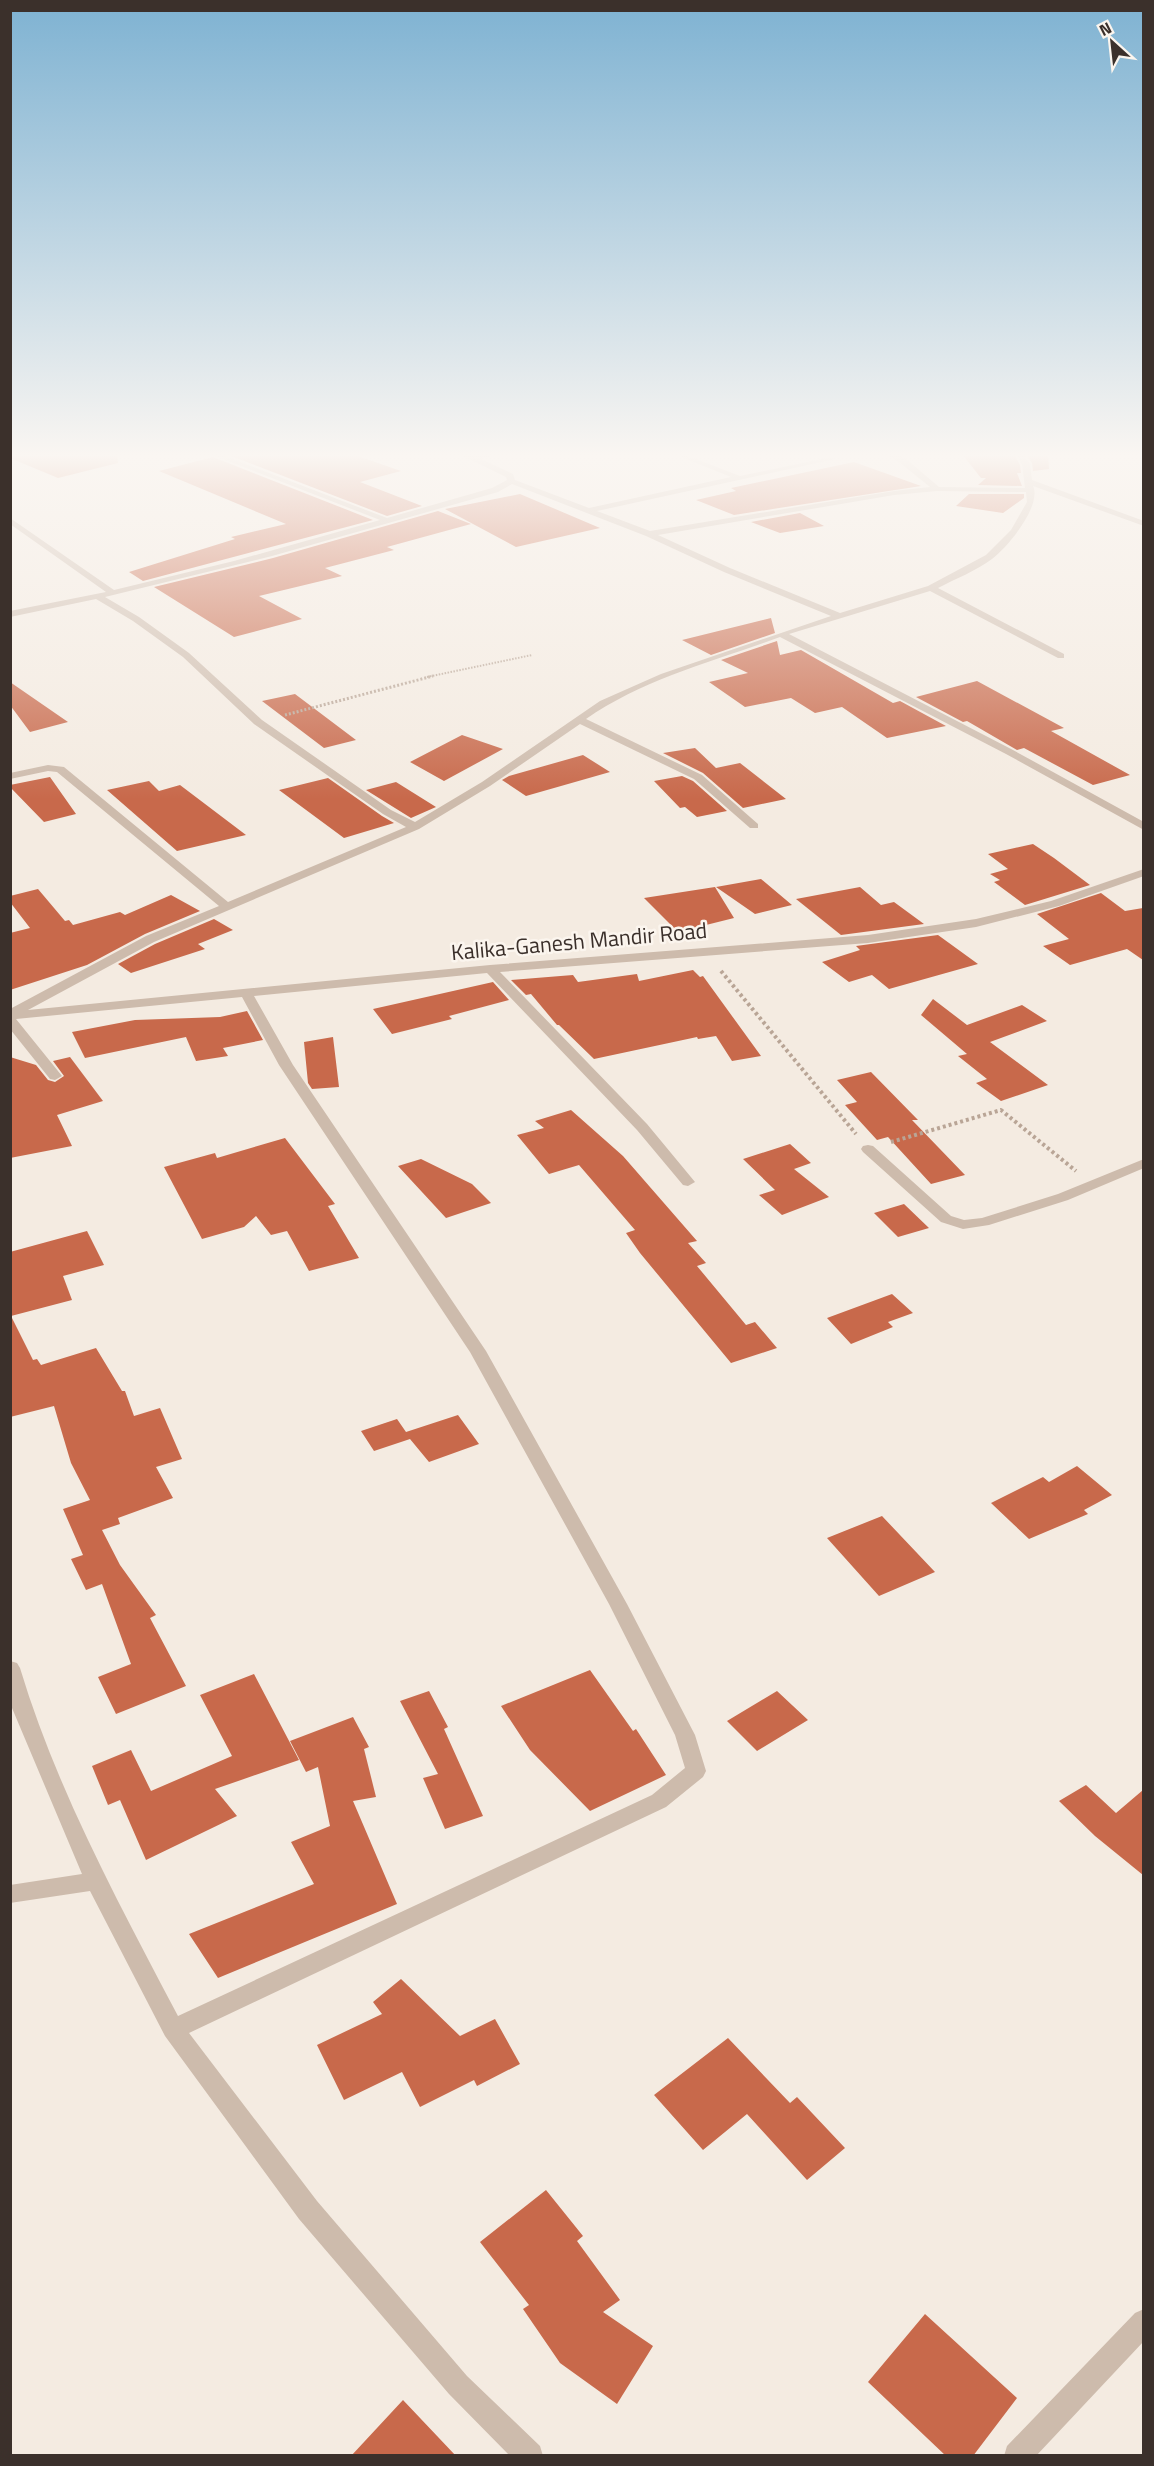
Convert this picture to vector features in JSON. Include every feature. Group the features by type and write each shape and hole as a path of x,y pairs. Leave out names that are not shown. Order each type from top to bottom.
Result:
{"street":[{"path":"79,569 113,593"},
{"path":"10,614 213,569"},
{"path":"725,569 840,617"},
{"path":"55,1076 10,1016 150,939 415,827 486,784 603,703 664,676 782,634 931,588 966,569"},
{"path":"931,588 1061,656"},
{"path":"97,596 136,619 186,655 258,722 387,812 415,827"},
{"path":"782,634 909,702 973,732 1143,827"},
{"path":"578,719 698,777 754,826"},
{"path":"10,776 48,768 60,769 226,906"},
{"name":"Kalika-Ganesh Mandir Road","path":"10,1016 490,969 868,939 976,923 1056,904 1143,872"},
{"path":"490,969 642,1127 688,1182"},
{"path":"173,2029 658,1802 696,1771 685,1735 623,1614 478,1351 286,1065 246,993"},
{"path":"868,1149 946,1219 963,1225 984,1222 1063,1197 1143,1163"},
{"path":"10,1668 22,1708 96,1881 173,2029 309,2210 458,2385 530,2456"},
{"path":"10,1894 96,1881"},
{"path":"1017,2456 1143,2322"}],"path":[{"path":"258,722 428,677 532,655"},
{"path":"705,952 868,1149 1001,1110 1092,1185"}],"building":[{"path":"138,569 188,569 143,581 129,572"},
{"path":"228,569 327,569 342,576 259,596 302,619 234,637 154,587"},
{"path":"771,618 775,633 711,655 682,640"},
{"path":"777,641 780,655 801,650 893,703 900,701 946,726 887,738 842,707 815,713 791,698 745,707 709,682 748,673 721,660"},
{"path":"977,681 1064,728 1051,731 1130,775 1093,785 1024,748 1017,750 967,721 963,722 916,697"},
{"path":"10,682 68,722 30,732 10,705"},
{"path":"295,694 356,740 324,748 262,701"},
{"path":"462,735 503,749 444,781 410,762"},
{"path":"695,748 716,768 740,763 786,799 743,808 703,773 663,753"},
{"path":"583,755 610,772 526,796 502,780 509,776"},
{"path":"682,776 693,781 727,811 697,817 685,807 680,808 654,781"},
{"path":"50,777 76,814 44,822 10,785"},
{"path":"328,778 394,823 344,838 279,790"},
{"path":"149,781 159,791 180,785 246,835 177,851 107,790"},
{"path":"396,782 436,807 411,818 366,790"},
{"path":"1033,844 1090,885 1025,905 994,882 1000,880 990,874 1008,869 988,854"},
{"path":"761,879 792,905 755,914 716,887"},
{"path":"715,887 734,918 678,932 644,898"},
{"path":"860,887 881,905 894,902 924,924 841,935 796,899"},
{"path":"38,889 65,921 69,920 73,925 120,912 125,915 171,895 200,911 145,934 87,965 10,990 10,933 30,928 10,902 10,896"},
{"path":"1101,893 1125,911 1143,908 1143,960 1127,949 1070,965 1043,946 1069,939 1037,914"},
{"path":"214,919 233,930 198,944 205,949 131,973 118,964 155,944"},
{"path":"938,935 978,964 889,989 872,975 849,982 822,962 860,950 856,946"},
{"path":"693,970 700,977 703,976 761,1056 732,1061 716,1036 698,1039 697,1037 594,1059 557,1025 531,994 526,995 511,980 573,975 578,982 637,974 639,981"},
{"path":"493,982 509,1000 449,1016 452,1019 392,1034 373,1009"},
{"path":"933,999 967,1025 1022,1005 1047,1021 990,1042 1048,1085 1001,1101 976,1083 987,1079 958,1056 967,1054 921,1015"},
{"path":"247,1011 263,1040 223,1048 228,1056 196,1061 186,1037 85,1058 72,1032 135,1020 220,1017"},
{"path":"333,1037 339,1087 312,1089 308,1083 304,1042"},
{"path":"10,1057 36,1065 48,1080 55,1082 64,1076 53,1061 70,1057 103,1101 57,1115 72,1146 10,1158"},
{"path":"871,1072 918,1120 912,1120 965,1175 931,1184 888,1137 877,1140 845,1105 857,1102 837,1080"},
{"path":"571,1110 623,1156 697,1241 688,1243 706,1263 697,1266 746,1325 755,1322 777,1348 731,1363 640,1253 626,1233 635,1230 579,1165 549,1174 517,1135 544,1128 535,1121"},
{"path":"285,1138 335,1204 328,1206 359,1258 309,1271 287,1231 271,1235 256,1216 244,1227 202,1239 164,1167 215,1153 217,1158"},
{"path":"790,1144 811,1163 794,1169 829,1197 782,1215 759,1195 775,1190 743,1159"},
{"path":"421,1159 472,1184 491,1203 446,1218 398,1166"},
{"path":"904,1204 929,1228 898,1237 874,1213"},
{"path":"87,1231 104,1265 63,1276 72,1300 11,1316 33,1360 37,1359 41,1365 96,1348 122,1391 125,1391 134,1416 160,1408 182,1459 156,1467 173,1498 118,1518 120,1524 102,1530 120,1565 156,1615 150,1618 186,1686 116,1714 98,1677 131,1664 102,1584 86,1590 71,1559 83,1555 63,1509 90,1500 71,1463 54,1406 10,1417 10,1252"},
{"path":"892,1294 913,1313 888,1322 893,1327 851,1344 827,1318"},
{"path":"458,1415 479,1444 429,1462 410,1439 374,1451 361,1431 397,1419 406,1432"},
{"path":"1077,1466 1112,1495 1084,1510 1088,1514 1029,1539 991,1503 1043,1477 1049,1482"},
{"path":"882,1516 935,1572 879,1596 827,1538"},
{"path":"590,1670 633,1731 636,1729 666,1775 590,1811 530,1750 501,1706"},
{"path":"254,1674 299,1760 215,1789 237,1816 146,1860 120,1800 108,1805 92,1766 131,1750 151,1791 232,1756 200,1695"},
{"path":"429,1691 448,1727 444,1729 483,1816 445,1829 423,1778 438,1774 400,1701"},
{"path":"777,1691 808,1720 757,1751 727,1721"},
{"path":"353,1717 369,1747 364,1749 376,1797 353,1801 397,1904 218,1978 189,1934 314,1884 291,1842 330,1826 318,1767 306,1772 290,1741"},
{"path":"1086,1785 1116,1813 1143,1790 1143,1875 1095,1836 1059,1801"},
{"path":"401,1979 460,2036 495,2019 520,2064 477,2086 474,2080 420,2107 402,2072 344,2100 317,2045 382,2014 373,2002"},
{"path":"728,2038 790,2103 797,2097 845,2148 807,2180 747,2114 703,2150 654,2095"},
{"path":"546,2190 583,2236 577,2241 620,2300 603,2312 653,2346 617,2404 560,2363 523,2309 529,2305 480,2242"},
{"path":"925,2314 1017,2398 973,2456 946,2456 868,2382"},
{"path":"403,2400 456,2456 351,2456"}]}
